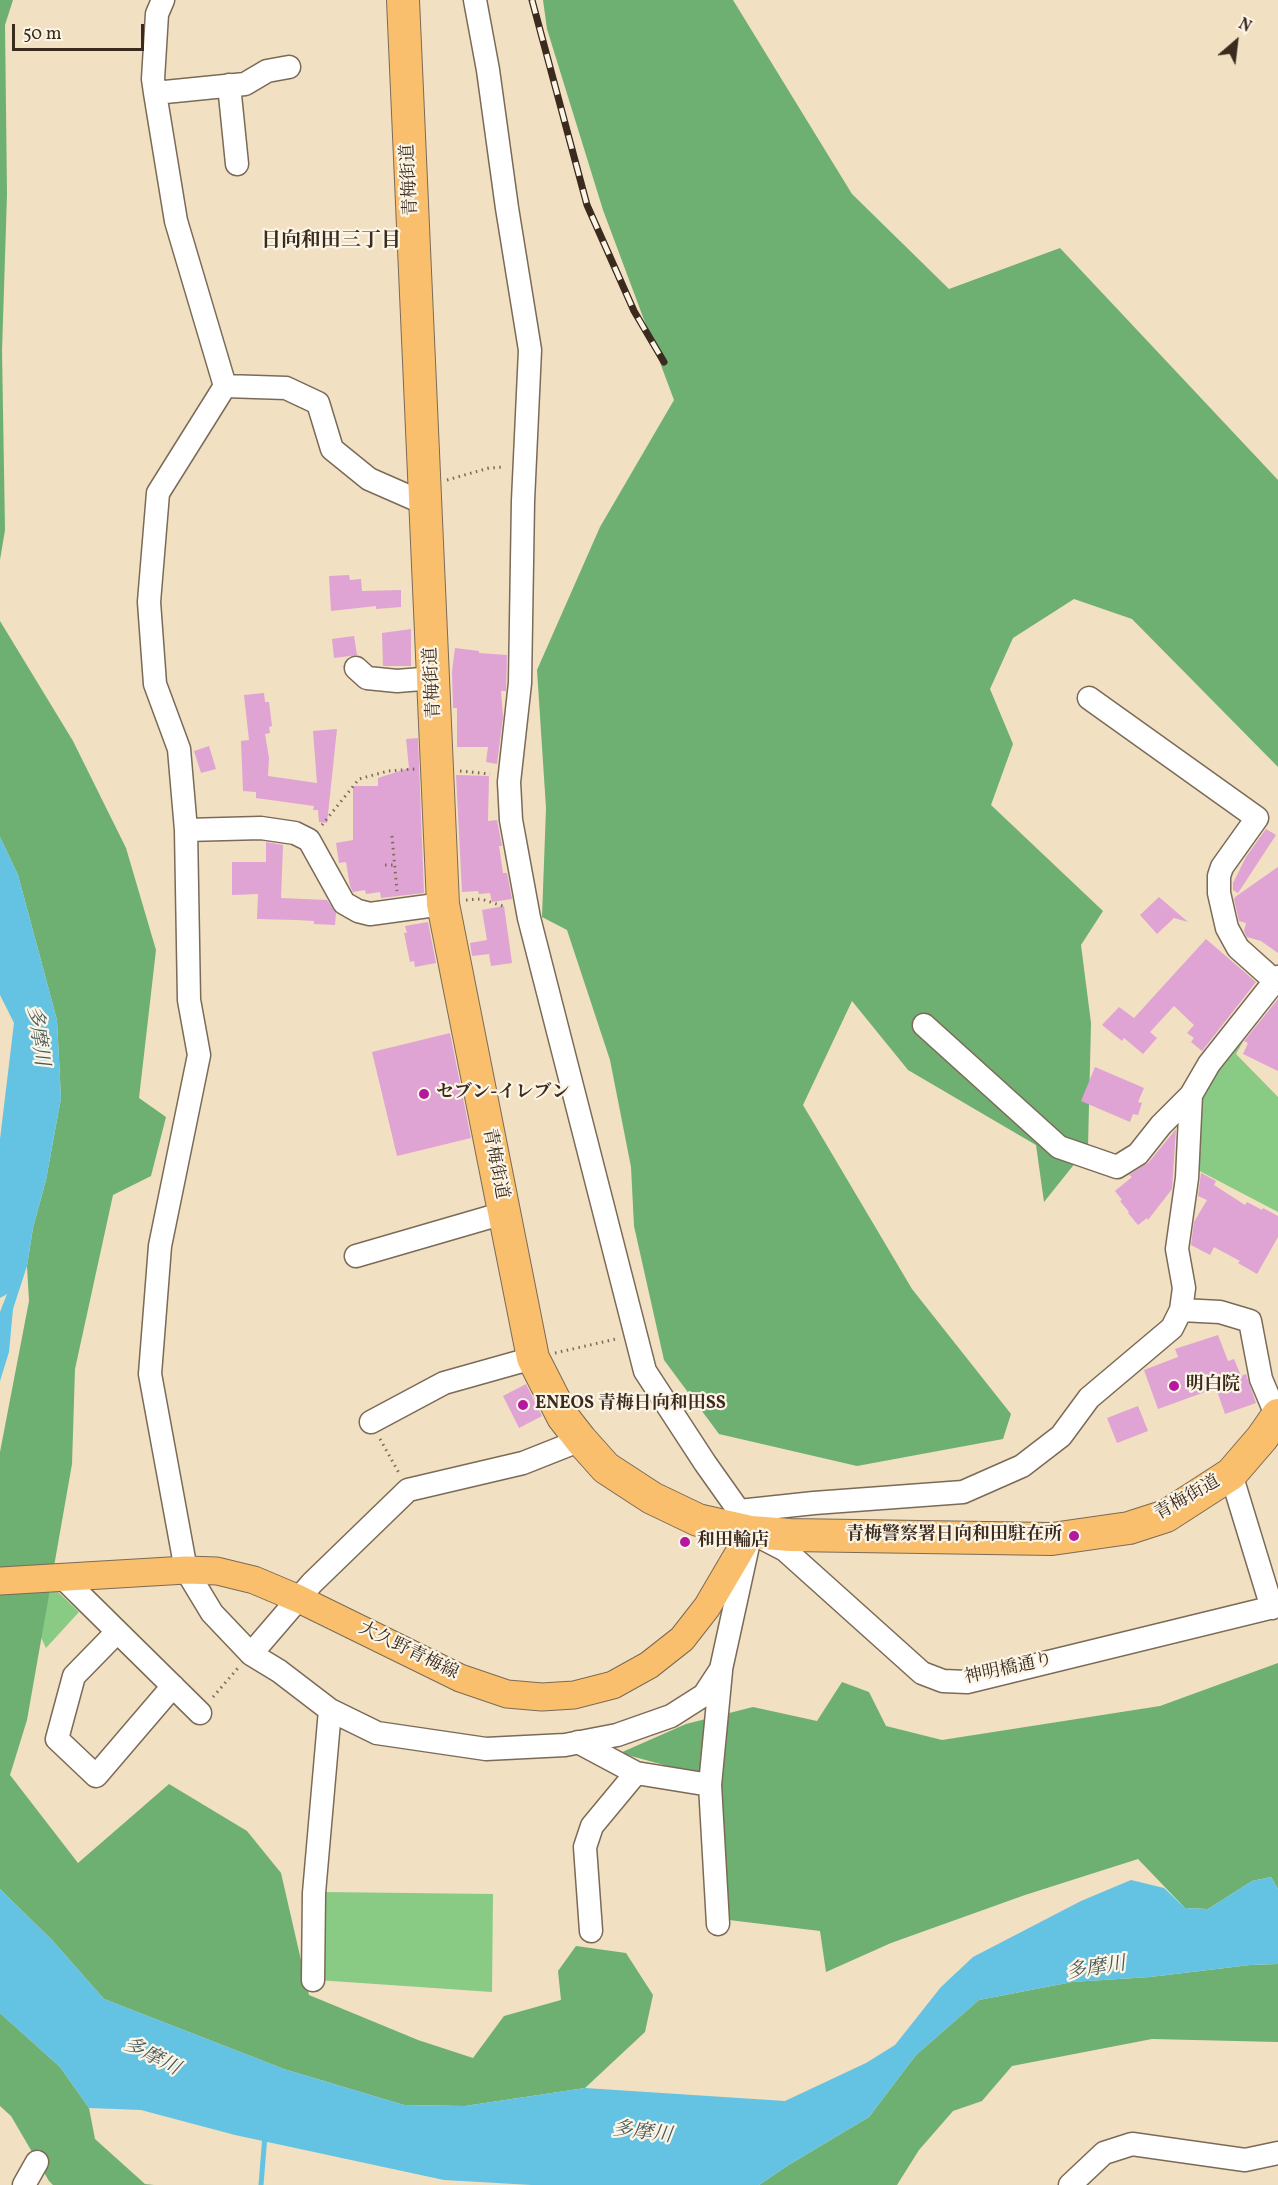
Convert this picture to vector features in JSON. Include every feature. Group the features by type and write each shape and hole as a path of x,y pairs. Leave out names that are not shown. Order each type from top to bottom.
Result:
{"highway":[{"name":"青梅街道","path":"403,0 443,904 533,1358 563,1417 606,1468 652,1498 698,1520 745,1522 790,1535 1052,1539 1129,1528 1166,1516 1231,1474 1274,1428"}],"main road":[{"name":"大久野青梅線","path":"0,1581 186,1570 217,1571 254,1580 298,1599 460,1678 507,1694 542,1697 574,1695 613,1685 649,1665 682,1639 706,1607 745,1522"}],"street":[{"path":"163,0 157,14 153,79 155,93 176,221 225,386 158,493 150,602 155,684 179,749 186,830 189,1000 200,1055 160,1246 150,1374 186,1570 212,1613 251,1654 279,1671 330,1710 377,1733 486,1749 578,1743 617,1735 671,1716 704,1695 722,1669"},
{"path":"475,0 488,70 530,350 520,682 510,775 511,820 529,918 645,1371 745,1522 722,1669 710,1785 718,1924"},
{"path":"155,93 245,84 267,71 289,67"},
{"path":"229,86 237,164"},
{"path":"225,386 286,388 318,402 332,449 369,479 425,495"},
{"path":"356,668 367,678 398,681 434,678"},
{"path":"924,1024 1059,1147 1117,1167 1138,1154 1161,1125 1191,1095 1209,1064 1276,979 1238,948 1227,928 1219,893 1219,876 1222,867 1257,818 1089,698"},
{"path":"186,830 261,828 295,833 309,840 344,903 358,911 370,914 443,904"},
{"path":"745,1522 814,1503 963,1492 1022,1466 1062,1436 1089,1398 1172,1328 1181,1310 1184,1288 1177,1250 1187,1178 1191,1095"},
{"path":"356,1256 504,1213"},
{"path":"1181,1310 1220,1312 1250,1321 1261,1379 1274,1428"},
{"path":"371,1422 444,1383 533,1358"},
{"path":"251,1654 298,1599 408,1490 523,1463 581,1440"},
{"path":"1231,1474 1275,1607"},
{"name":"神明橋通り","path":"745,1522 785,1550 921,1673 943,1681 967,1682 1275,1607"},
{"path":"53,1577 117,1632 200,1713"},
{"path":"117,1632 74,1676 57,1739 96,1776 173,1686"},
{"path":"313,1980 314,1893 330,1710"},
{"path":"578,1743 636,1773 710,1785"},
{"path":"591,1931 585,1846 592,1826 636,1773"},
{"path":"1070,2185 1104,2153 1132,2144 1245,2160 1278,2152"},
{"path":"24,2185 38,2162"}],"path":[{"path":"425,495 489,468 525,465"},
{"path":"309,840 359,779 388,771 438,769 510,775"},
{"path":"392,836 399,910"},
{"path":"385,865 393,865"},
{"path":"443,904 458,900 481,899 529,918"},
{"path":"533,1358 636,1335"},
{"path":"371,1422 408,1490"},
{"path":"200,1713 251,1654"}],"green space":[{"path":"0,0 13,0 5,25 7,194 2,351 5,530 0,560"},
{"path":"543,0 733,0 852,194 949,289 1060,248 1278,480 1278,767 1132,619 1074,599 1013,638 990,689 1013,744 991,805 1103,911 1081,945 1091,1023 1088,1147 1044,1202 1036,1145 908,1070 852,1001 803,1105 912,1289 1011,1414 1003,1439 857,1466 719,1434 664,1360 634,1226 631,1167 610,1060 567,930 542,917 546,808 537,670 600,527 674,400 603,210 547,29"},
{"path":"0,621 73,741 126,848 156,950 139,1098 166,1117 151,1176 113,1195 75,1369 72,1464 27,1720 10,1775 78,1863 169,1784 247,1831 281,1873 309,1995 418,2040 473,2058 504,2016 561,2000 558,1971 576,1946 626,1953 653,1995 645,2032 585,2088 465,2106 404,2105 284,2069 104,1999 52,1940 0,1889 0,1452 29,1301 27,1266 33,1228 46,1180 61,1098 57,1020 18,875 0,837"},
{"path":"1256,1018 1236,1054 1278,1097 1278,1212 1192,1167 1195,1101"},
{"path":"43,1590 58,1592 79,1612 46,1648 38,1631"},
{"path":"1278,1663 1278,1889 1271,1877 1252,1881 1208,1909 1185,1908 1138,1859 1025,1895 891,1943 826,1972 820,1931 729,1920 719,1780 620,1753 686,1724 753,1707 817,1721 842,1682 869,1692 886,1726 942,1740 1160,1706"},
{"path":"323,1892 493,1894 492,1992 317,1980"},
{"path":"1278,1964 1278,2042 1152,2039 1012,2066 982,2101 953,2111 919,2150 897,2185 759,2185 869,2117 916,2055 979,2000 1072,1982 1150,1977 1250,1965"},
{"path":"0,2013 60,2067 89,2108 95,2139 145,2184 154,2185 53,2185 49,2181 11,2116 0,2106"}],"water":[{"name":"多摩川","path":"0,837 18,875 57,1020 61,1098 27,1266 13,1309 9,1352 0,1381 0,1312 7,1294 0,1298 0,1139 14,1023 0,995"},
{"name":"多摩川","path":"1271,1877 1278,1889 1278,1964 1250,1965 1150,1977 1072,1982 979,2000 916,2055 869,2117 759,2185 532,2185 444,2180 235,2135 141,2110 89,2108 60,2067 0,2013 0,1889 52,1940 104,1999 284,2069 404,2105 465,2106 585,2088 785,2101 866,2063 895,2045 941,1987 973,1957 1081,1901 1131,1880 1164,1888 1185,1908 1208,1909 1252,1881"}],"building":[{"path":"349,575 350,580 361,579 362,591 401,590 401,607 376,609 376,606 331,611 329,576"},
{"path":"411,629 411,666 383,666 382,633"},
{"path":"354,636 357,655 334,658 332,639"},
{"path":"455,648 507,655 506,691 501,691 503,717 497,764 486,762 488,747 457,747 457,708 453,708 452,672"},
{"path":"264,693 265,702 269,702 272,726 269,727 270,733 265,734 269,758 268,776 317,783 313,731 337,729 327,823 319,822 318,810 313,810 314,806 256,798 256,792 243,791 241,741 249,740 244,695"},
{"path":"418,738 424,893 381,898 380,892 366,894 365,890 353,892 346,862 339,863 336,843 353,840 353,786 378,786 378,778 409,768 406,739"},
{"path":"209,746 216,769 201,773 194,751"},
{"path":"456,775 489,776 488,821 497,820 502,846 499,846 503,873 507,873 512,899 492,902 490,893 462,892"},
{"path":"1266,829 1276,835 1238,893 1233,890 1233,883 1246,857"},
{"path":"266,842 283,845 281,898 327,900 336,913 335,925 314,924 314,921 257,919 258,894 232,895 232,862 266,862"},
{"path":"1278,867 1278,953 1261,941 1247,937 1244,931 1246,923 1239,921 1234,899"},
{"path":"1159,897 1188,922 1174,918 1157,934 1140,915"},
{"path":"504,906 512,963 491,966 489,954 472,956 470,943 487,940 482,910"},
{"path":"428,922 436,963 415,967 414,961 410,962 404,933 407,933 405,926"},
{"path":"1206,939 1256,982 1202,1051 1191,1042 1194,1038 1187,1033 1194,1025 1174,1006 1150,1032 1157,1038 1143,1054 1124,1038 1122,1041 1102,1025 1119,1007 1134,1018"},
{"path":"1278,999 1278,1071 1243,1054 1248,1043 1244,1041"},
{"name":"セブン-イレブン","path":"450,1033 471,1138 397,1156 372,1052"},
{"path":"1095,1067 1144,1088 1138,1102 1142,1103 1138,1115 1133,1114 1130,1122 1081,1101"},
{"path":"1176,1129 1172,1189 1148,1220 1147,1218 1138,1225 1115,1191 1132,1177 1129,1175 1149,1162"},
{"path":"1201,1173 1216,1181 1214,1185 1245,1205 1247,1202 1278,1216 1278,1237 1257,1274 1238,1263 1240,1261 1214,1247 1210,1255 1191,1245 1194,1222 1207,1200 1198,1196"},
{"name":"明白院","path":"1218,1335 1228,1361 1234,1359 1241,1376 1246,1374 1256,1403 1225,1414 1216,1388 1158,1409 1144,1370 1178,1357 1175,1349"},
{"path":"526,1384 542,1416 519,1428 503,1396"},
{"path":"1138,1406 1148,1431 1117,1443 1107,1418"}],"waterway":[{"path":"261,2185 265,2135"}],"railway":[{"path":"532,0 587,205 634,311 664,362"}],"place":[{"name":"セブン-イレブン","path":"424,1094"},
{"name":"明白院","path":"1174,1386"},
{"name":"ENEOS 青梅日向和田SS","path":"523,1405"},
{"name":"青梅警察署日向和田駐在所","path":"1074,1536"},
{"name":"和田輪店","path":"685,1542"}],"district":[{"name":"日向和田三丁目","path":"331,242"}]}
